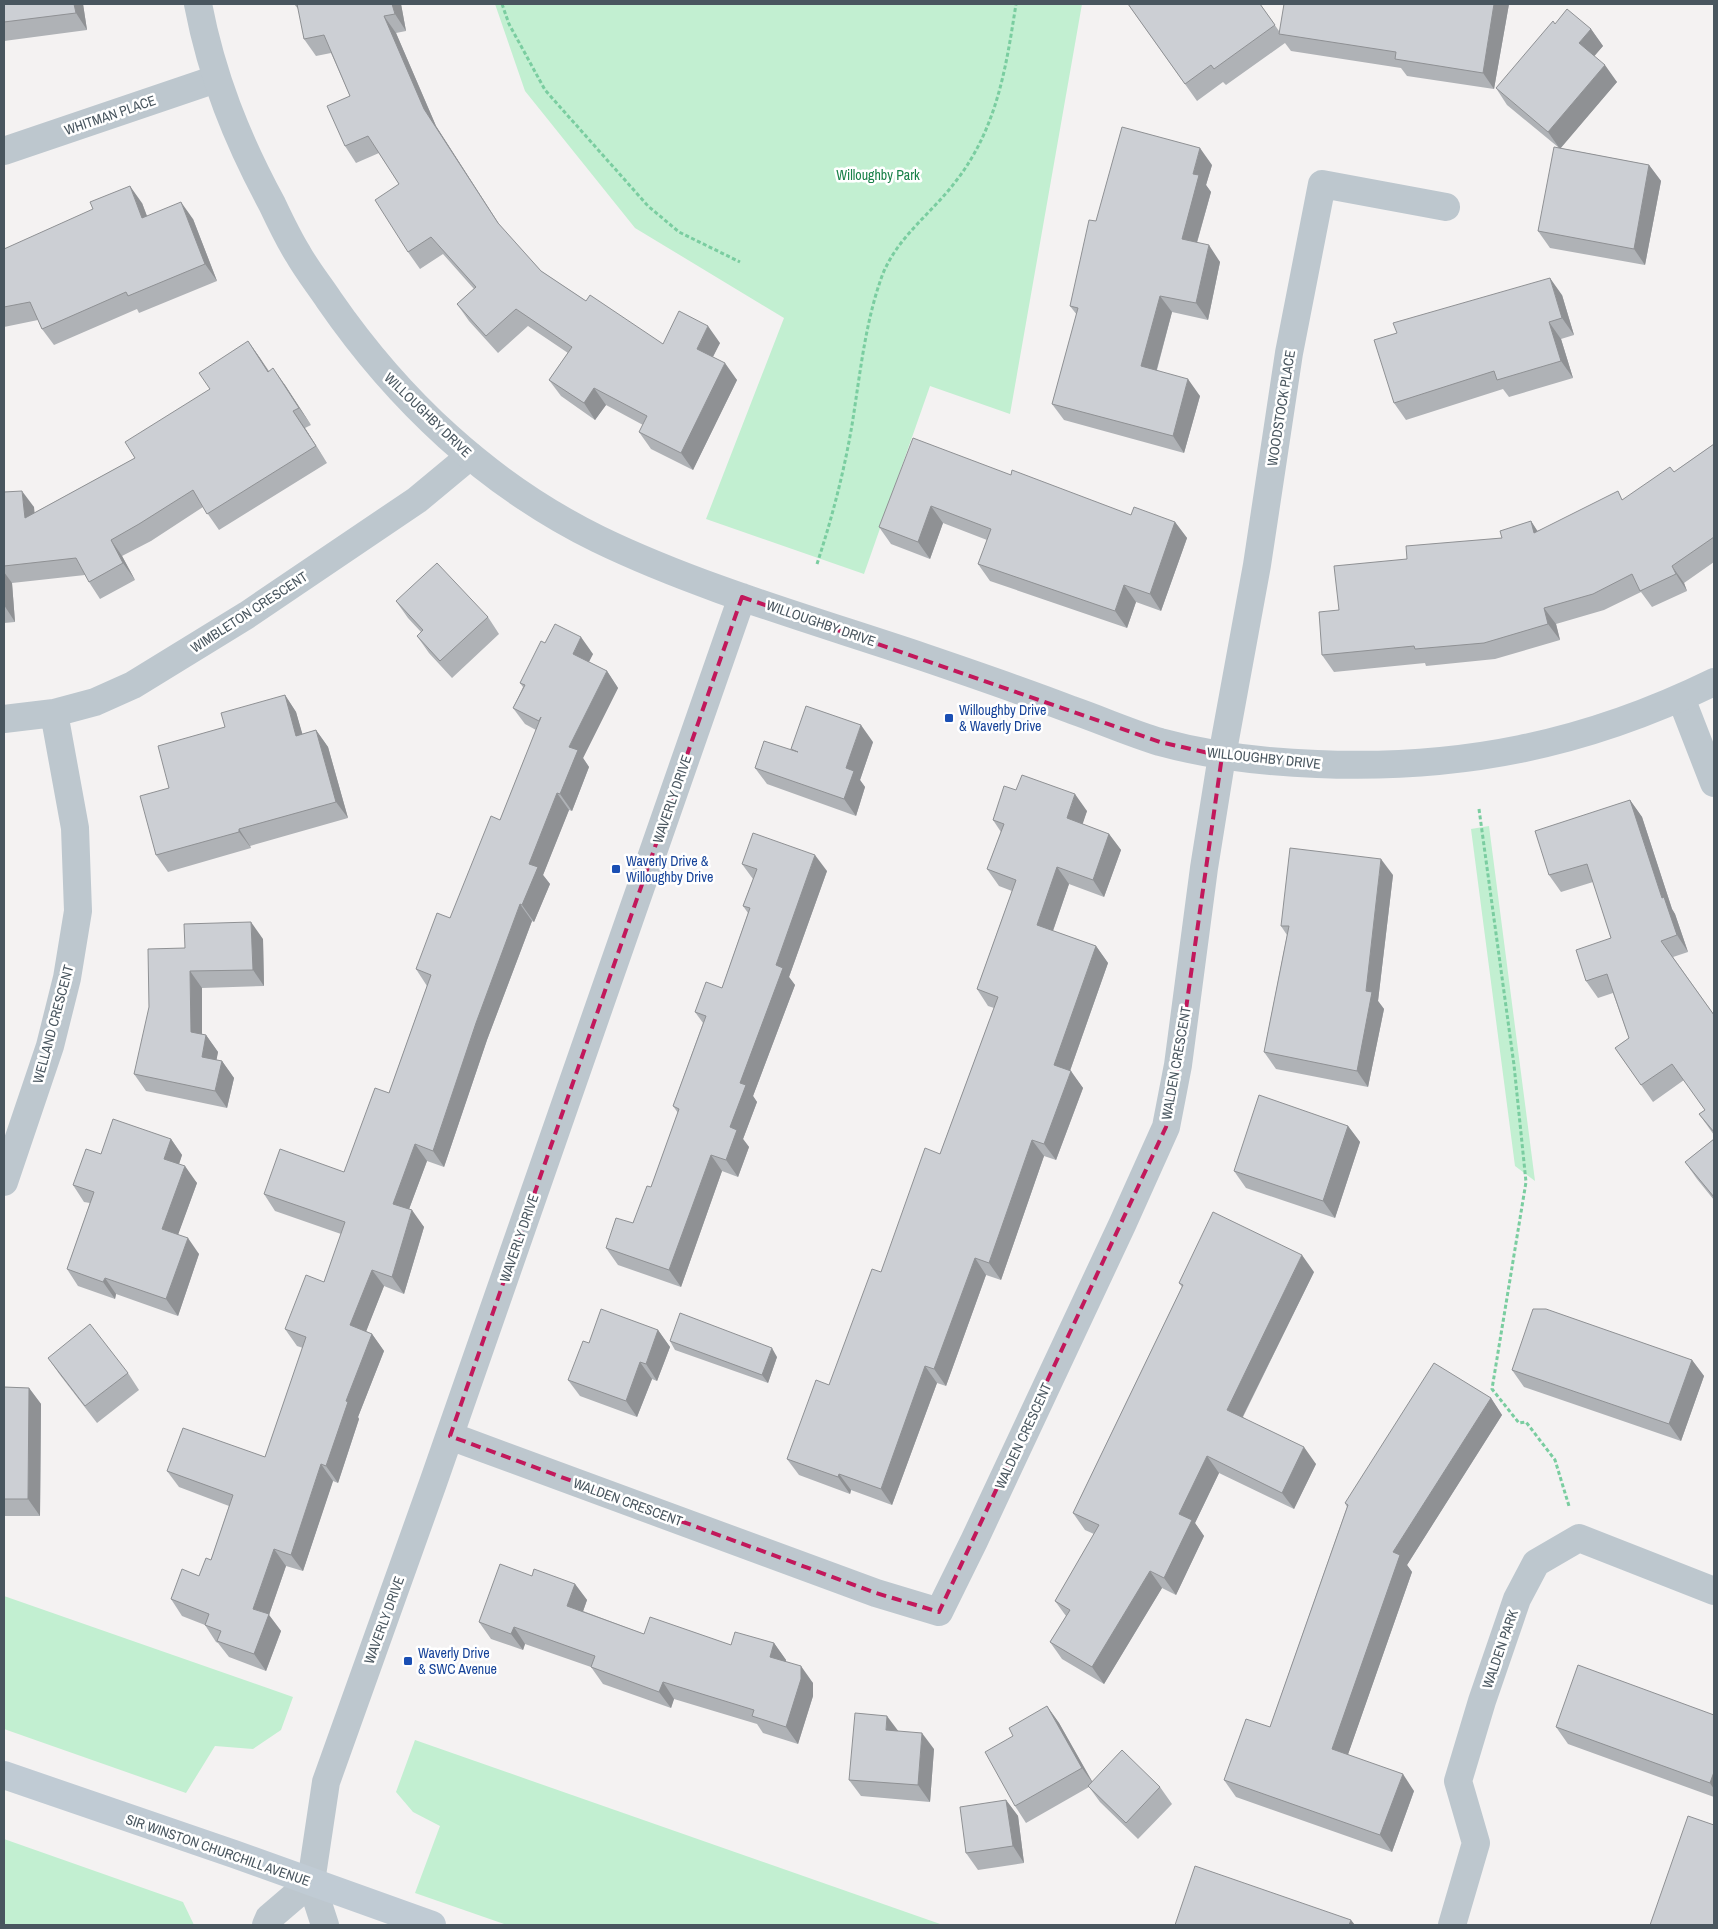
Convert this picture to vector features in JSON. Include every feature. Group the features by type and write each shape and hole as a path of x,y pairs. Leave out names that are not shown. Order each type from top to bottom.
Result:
{"main road":[{"name":"SIR WINSTON CHURCHILL AVENUE","path":"4,1775 432,1925"}],"street":[{"name":"WILLOUGHBY DRIVE","path":"198,4 216,79 238,135 299,257 372,358 403,394 470,456 514,489 556,516 600,540 680,574 742,597 1012,688 1160,742 1222,756 1280,762 1339,765 1403,764 1468,759 1543,745 1590,732 1636,717 1714,682"},
{"name":"WHITMAN PLACE","path":"4,151 216,79"},
{"name":"WOODSTOCK PLACE","path":"1222,756 1257,565 1290,353 1322,184 1446,208"},
{"name":"WIMBLETON CRESCENT","path":"4,719 54,713 95,702 133,685 247,615 417,500 470,456"},
{"name":"WAVERLY DRIVE","path":"310,1882 326,1782 450,1436 742,597"},
{"path":"1682,698 1714,783"},
{"name":"WELLAND CRESCENT","path":"4,1182 50,1046 67,978 78,911 75,828 54,713"},
{"name":"WALDEN CRESCENT","path":"450,1436 876,1593 938,1612 974,1541 1166,1127 1178,1065 1204,868 1222,756"},
{"path":"1579,1538 1714,1591"},
{"name":"WALDEN PARK","path":"1452,1925 1476,1842 1458,1781 1482,1701 1517,1599 1536,1562 1579,1538"},
{"path":"266,1925 270,1918 310,1882 325,1925"}],"path":[{"path":"502,4 509,24 544,90 648,206 679,232 740,262"},
{"path":"818,564 833,512 846,455 870,318 878,287 891,258 901,242 955,183 979,146 990,123 998,99 1016,4"},
{"path":"1479,809 1514,1066 1526,1182 1492,1389 1519,1423 1526,1422 1555,1460 1579,1538"}],"highlighted area":[{"path":"742,597 1160,742 1222,756 1178,1065 1166,1127 939,1612 876,1593 450,1436"}],"green space":[{"name":"Willoughby Park","path":"495,4 1082,4 1010,414 930,386 864,574 706,519 784,318 635,228 525,91"},
{"path":"1489,826 1535,1181 1515,1166 1471,829"},
{"path":"4,1596 293,1697 281,1730 253,1749 215,1746 186,1793 4,1729"},
{"path":"415,1740 943,1925 507,1925 415,1893 440,1826 413,1812 396,1792"},
{"path":"4,1839 183,1902 194,1925 4,1925"}],"building":[{"path":"4,4 74,4 76,13 4,22"},
{"path":"297,4 392,4 395,14 384,16 424,109 498,223 541,271 586,301 590,295 663,344 679,311 708,326 697,349 725,363 681,453 639,432 647,416 594,388 584,403 549,380 572,347 516,309 486,336 457,304 476,287 431,237 408,252 375,200 399,184 368,136 345,146 327,106 350,96 324,35 304,39"},
{"path":"1128,4 1260,4 1275,25 1214,69 1211,65 1185,84"},
{"path":"1284,4 1494,4 1483,73 1395,59 1396,52 1279,34"},
{"path":"1567,9 1591,29 1579,43 1605,65 1548,132 1496,88 1553,21 1555,24"},
{"path":"1122,127 1200,148 1193,174 1199,175 1182,239 1209,245 1196,303 1160,296 1141,366 1188,379 1173,436 1052,404 1078,308 1070,306 1089,220 1096,221"},
{"path":"1554,147 1649,165 1634,249 1538,231"},
{"path":"130,186 142,218 181,202 205,264 128,296 126,292 42,329 30,302 4,307 4,249 93,209 90,202"},
{"path":"1550,278 1562,318 1549,322 1561,361 1497,380 1494,371 1394,403 1374,340 1397,333 1393,323"},
{"path":"248,341 268,372 273,368 299,408 293,411 316,446 207,514 193,490 111,540 123,563 89,582 76,558 4,566 4,492 22,491 25,518 135,458 125,442 210,389 199,373"},
{"path":"913,438 1011,475 1012,470 1131,515 1134,507 1175,522 1150,594 1124,585 1115,611 978,564 991,529 931,506 918,542 879,527"},
{"path":"1714,444 1714,537 1672,566 1676,574 1640,591 1632,574 1593,594 1544,608 1548,624 1484,643 1415,649 1414,646 1322,655 1319,612 1339,610 1334,566 1407,559 1406,546 1502,538 1500,531 1531,521 1534,533 1618,491 1622,500 1670,467 1674,472"},
{"path":"437,563 488,617 440,661 417,636 423,630 396,601"},
{"path":"555,624 581,637 573,654 607,671 569,747 578,750 560,794 557,793 529,864 538,867 522,905 520,904 476,1023 433,1151 415,1144 393,1204 412,1210 392,1277 372,1270 350,1325 372,1334 346,1401 348,1402 326,1466 321,1464 291,1555 274,1549 253,1609 269,1614 254,1654 217,1641 221,1631 205,1625 209,1614 171,1599 182,1569 199,1576 206,1558 211,1560 233,1495 167,1471 183,1428 265,1457 306,1337 285,1329 306,1275 324,1282 345,1222 264,1194 280,1149 344,1172 375,1088 389,1093 431,975 416,969 437,913 450,918 491,816 500,820 541,717 539,721 513,708 525,685 520,683 541,641 545,643"},
{"path":"285,695 296,736 316,730 336,802 156,855 140,796 169,788 158,746 225,727 221,713"},
{"path":"806,706 861,725 846,768 854,771 844,799 755,768 764,741 798,752 791,749"},
{"path":"1022,775 1075,794 1067,818 1109,834 1093,880 1057,867 1037,925 1096,946 1054,1065 1071,1071 1044,1144 1032,1140 989,1263 975,1258 934,1369 925,1366 881,1489 839,1474 838,1477 787,1459 816,1380 829,1385 872,1269 881,1272 925,1148 940,1154 998,997 977,989 1016,880 987,869 1004,824 993,820 1004,786 1016,790"},
{"path":"1630,800 1662,898 1664,897 1677,935 1661,941 1714,1015 1714,1132 1699,1114 1705,1110 1672,1064 1641,1085 1615,1048 1629,1038 1607,974 1586,981 1576,950 1611,938 1587,864 1549,875 1535,831"},
{"path":"753,833 815,855 776,965 783,968 740,1083 746,1085 730,1127 737,1130 726,1160 711,1155 669,1270 606,1248 616,1218 633,1223 647,1186 651,1187 679,1109 673,1106 706,1016 695,1012 706,982 722,988 750,908 743,906 757,869 742,864"},
{"path":"1290,848 1381,859 1366,991 1372,992 1357,1071 1264,1052 1289,926 1281,926"},
{"path":"251,922 253,970 190,971 191,1032 206,1035 202,1057 222,1061 215,1091 134,1074 149,1007 148,949 185,948 184,924"},
{"path":"1259,1095 1348,1126 1323,1201 1234,1171"},
{"path":"113,1119 171,1139 164,1159 185,1166 162,1229 188,1238 166,1299 105,1278 103,1282 67,1269 94,1192 73,1185 86,1149 101,1154"},
{"path":"1714,1139 1714,1197 1685,1162"},
{"path":"1213,1212 1302,1255 1227,1410 1304,1447 1282,1493 1207,1456 1179,1514 1192,1520 1164,1578 1150,1571 1092,1667 1050,1642 1070,1610 1055,1601 1099,1525 1073,1513 1183,1285 1179,1283"},
{"path":"601,1309 658,1330 646,1364 640,1362 626,1401 568,1380 583,1341 589,1343"},
{"path":"1533,1309 1546,1309 1692,1360 1669,1424 1512,1370"},
{"path":"680,1313 772,1348 762,1375 670,1341"},
{"path":"90,1324 128,1373 85,1406 48,1358"},
{"path":"1434,1363 1491,1398 1393,1552 1400,1555 1332,1749 1403,1774 1380,1835 1224,1780 1246,1719 1270,1727 1348,1505 1345,1503"},
{"path":"4,1387 29,1388 28,1499 4,1499"},
{"path":"500,1564 532,1576 534,1569 575,1584 567,1606 644,1634 650,1617 731,1645 735,1632 774,1643 770,1657 801,1666 801,1679 786,1727 752,1716 754,1710 663,1682 659,1692 591,1667 595,1656 514,1627 511,1634 479,1622"},
{"path":"1578,1665 1714,1715 1714,1772 1710,1783 1556,1727"},
{"path":"1047,1706 1082,1768 1015,1806 985,1752 1013,1736 1009,1728"},
{"path":"855,1713 887,1716 886,1730 922,1733 918,1785 849,1780"},
{"path":"1122,1750 1160,1787 1126,1823 1088,1786"},
{"path":"1006,1800 1013,1846 966,1853 960,1807"},
{"path":"1688,1816 1714,1825 1714,1925 1650,1925"},
{"path":"1195,1866 1351,1920 1349,1925 1175,1925"}],"place":[{"name":"Willoughby Drive & Waverly Drive","path":"949,718"},
{"name":"Waverly Drive & Willoughby Drive","path":"616,869"},
{"name":"Waverly Drive & SWC Avenue","path":"408,1661"}]}
